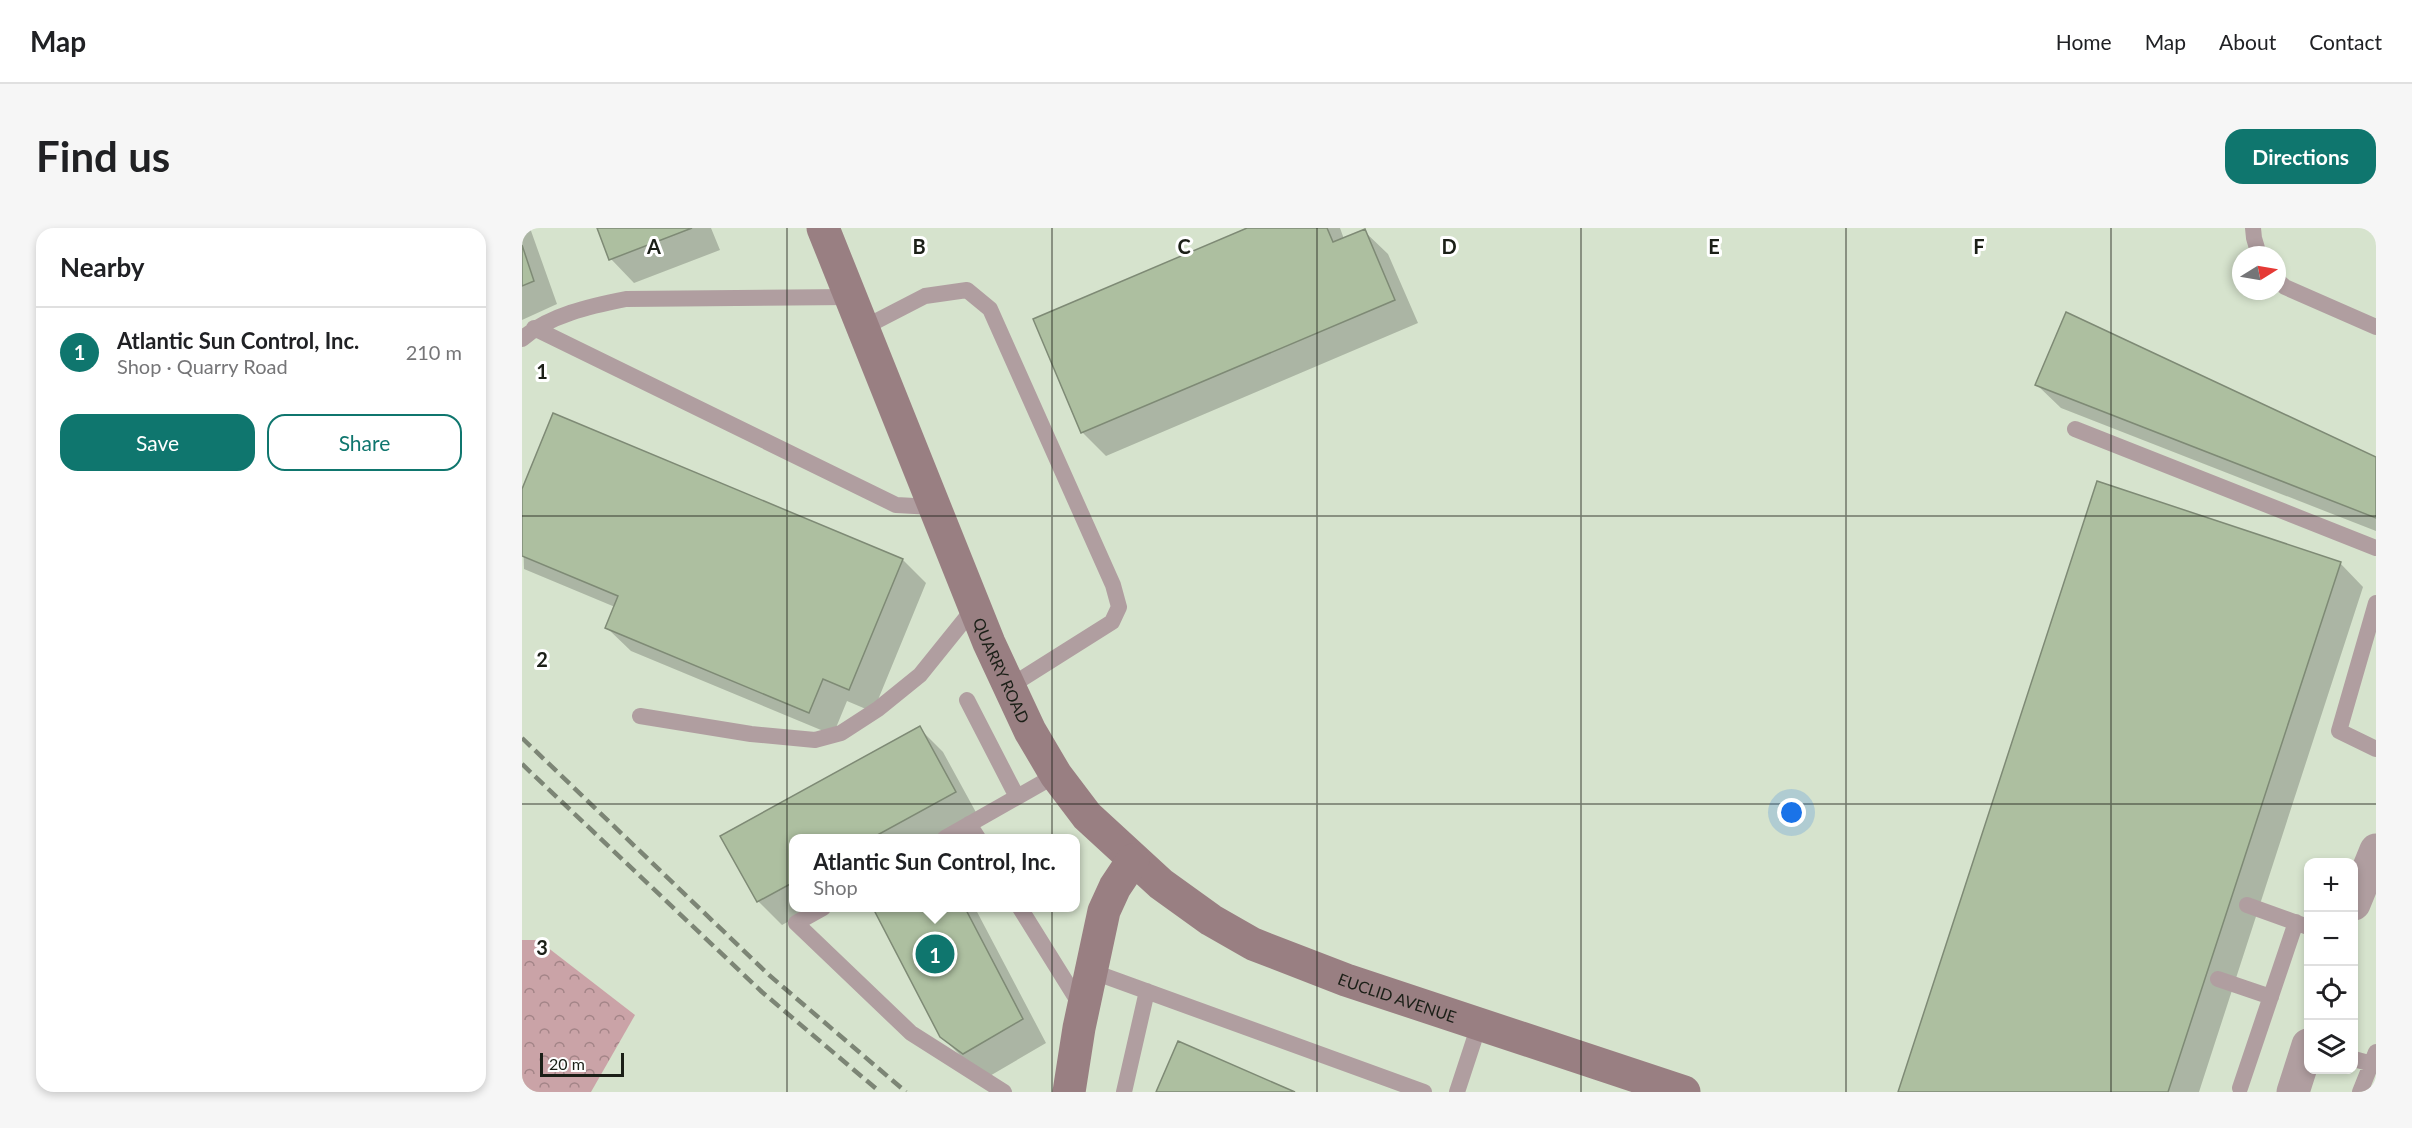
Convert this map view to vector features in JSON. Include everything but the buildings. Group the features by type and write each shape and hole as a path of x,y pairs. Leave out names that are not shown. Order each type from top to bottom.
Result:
{"street":[{"name":"QUARRY ROAD","path":"823,228 974,608 1029,731 1056,775 1087,816 1133,860"},
{"path":"2358,895 2374,858"},
{"path":"1069,1092 1083,1009 1104,911 1114,887 1133,860"},
{"name":"EUCLID AVENUE","path":"1133,860 1161,884 1211,920 1253,944 1346,980 1684,1092"},
{"path":"2293,1092 2304,1058"}],"lane":[{"path":"2253,228 2256,246"},
{"path":"2286,287 2376,327"},
{"path":"862,328 925,296 967,290 990,309 1113,585 1119,607 1112,621 1009,687"},
{"path":"528,334 594,306 626,299 850,297"},
{"path":"528,334 896,505 933,507"},
{"path":"2075,429 2376,548"},
{"path":"2376,603 2339,731 2376,749"},
{"path":"640,716 751,734 815,740 842,732 879,709 920,675 974,608"},
{"path":"967,700 1017,797"},
{"path":"974,831 1017,797 1056,775"},
{"path":"2242,1091 2271,997 2302,925 2247,905"},
{"path":"816,912 796,923 911,1032 1004,1092"},
{"path":"1022,912 1083,1009"},
{"path":"1091,971 1424,1092"},
{"path":"2218,979 2271,997"},
{"path":"1124,1092 1147,992"},
{"path":"1457,1092 1479,1025"},
{"path":"2358,1059 2374,1058 2360,1092"}],"green space":[{"path":"522,940 538,940 635,1015 591,1092 522,1092"}],"railway":[{"path":"522,738 769,975 906,1092"},
{"path":"522,764 762,992 880,1092"}],"place":[{"name":"Atlantic Sun Control, Inc.","path":"935,954"}]}
